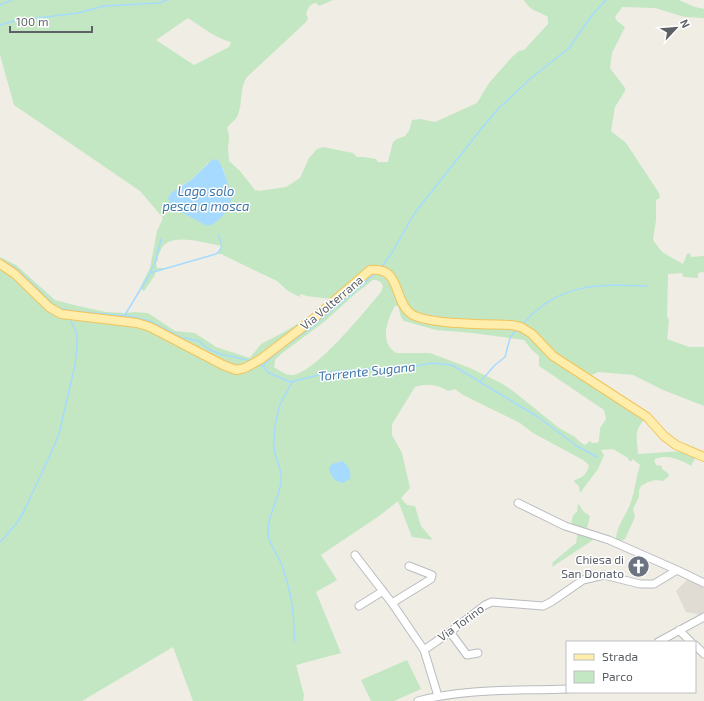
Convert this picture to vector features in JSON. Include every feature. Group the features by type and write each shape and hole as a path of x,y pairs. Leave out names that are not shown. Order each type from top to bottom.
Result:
{"main road":[{"name":"Via Volterrana","path":"0,264 15,274 49,307 61,314 137,323 150,327 222,365 236,370 253,365 312,320 370,270 385,271 391,276 403,305 409,313 415,317 440,322 511,325 521,327 532,334 553,356 647,417 664,436 676,445 704,457"}],"street":[{"path":"518,503 565,526 609,540 704,583"},
{"path":"355,555 392,603 424,650 438,696"},
{"path":"392,603 431,579 432,575 409,566"},
{"name":"Via Torino","path":"424,650 485,605 492,602 543,606 583,580 604,575 640,584 654,584 678,570"},
{"path":"359,606 383,591"},
{"path":"660,641 704,617"},
{"path":"679,630 691,641"},
{"path":"450,632 467,654 478,653"},
{"path":"696,646 704,654"},
{"path":"418,701 438,696 472,692 566,689"}],"shaded area":[{"path":"688,579 704,587 704,614 702,615 686,612 676,591"}],"green space":[{"path":"0,0 333,0 319,6 316,3 310,6 306,14 308,18 306,22 247,77 243,86 238,115 227,128 229,135 229,161 240,171 255,190 259,191 286,187 300,178 309,158 317,149 323,147 353,153 357,157 376,159 378,162 388,162 393,142 405,136 409,131 412,120 420,119 435,122 477,103 489,83 511,58 519,51 524,50 548,24 548,17 532,9 524,0 679,0 704,9 704,18 685,17 655,8 622,7 615,17 617,21 625,27 612,53 610,68 625,88 625,91 615,107 611,131 626,143 659,193 660,198 656,200 656,220 653,240 662,252 683,264 687,254 690,253 691,257 704,256 704,272 698,273 698,278 683,277 682,273 668,274 667,316 669,320 667,339 689,347 704,347 704,406 663,390 633,375 598,372 588,377 647,417 640,426 637,434 638,454 683,451 696,456 691,466 668,457 654,460 656,465 662,466 662,469 668,473 669,476 663,481 656,480 641,486 639,490 639,497 633,509 635,517 625,539 616,543 617,532 631,502 640,465 635,461 632,459 632,461 629,461 628,458 613,449 601,450 604,455 598,469 580,493 579,486 574,480 582,477 587,471 589,465 583,460 533,433 520,423 463,395 455,389 448,391 440,387 428,385 415,387 392,424 392,435 402,453 410,488 401,498 407,505 415,506 421,526 433,540 412,537 398,501 379,516 321,555 337,580 316,592 341,653 296,665 304,695 303,701 193,701 173,647 82,701 0,701 0,257 16,265 55,300 106,312 148,313 175,331 195,333 216,347 250,358 261,344 322,309 331,299 300,294 300,297 288,291 277,281 221,254 216,254 222,246 187,240 170,241 164,245 158,256 158,261 156,262 157,268 170,268 155,272 155,275 144,291 140,288 150,268 157,231 163,218 140,191 14,105 0,55","holes":["188,18 214,35 231,42 229,47 194,65 156,40","208,163 223,168 231,197 227,209 181,186 191,180","373,280 379,281 383,286 381,292 340,340 314,363 303,371 293,375 285,374 274,367 275,360 281,354 324,322","395,306 398,306 401,317 404,321 436,330 524,340 539,356 539,366 604,410 606,419 600,428 599,441 597,443 592,443 590,441 585,445 575,437 559,428 513,391 501,383 470,368 430,353 396,353 391,348 386,337 389,318"]},
{"path":"578,503 584,512 590,516 586,533 596,538 552,567 553,562 576,543 578,530 571,528 573,517 577,512"},
{"path":"407,660 421,689 394,701 371,701 361,680"}],"water":[{"name":"Lago solo pesca a mosca","path":"213,159 219,161 222,168 229,188 231,201 224,215 216,222 207,226 172,207 168,198 171,193 191,180"},
{"path":"342,461 350,471 350,479 343,483 333,478 330,474 329,468 332,464"}],"waterway":[{"path":"0,5 12,0"},
{"path":"0,25 14,21 78,13 104,6 159,3 167,0"},
{"path":"381,268 393,251 414,214 481,129 498,109 531,78 569,48 592,15 606,0"},
{"path":"150,273 216,254 222,245 218,235"},
{"path":"125,315 149,275 156,260 161,239"},
{"name":"Torrente Sugana","path":"4,262 14,267 59,308 72,311 130,316 150,321 180,337 199,341 208,349 220,354 252,361"},
{"path":"263,366 278,351 311,328 376,273"},
{"path":"523,324 550,300 564,293 595,286 647,286"},
{"path":"0,542 17,523 24,511 59,434 75,365 77,348 77,334 71,321"},
{"path":"480,382 495,365 505,357 510,338 516,330"},
{"name":"Torrente Sugana","path":"257,364 263,366 269,373 290,382 331,372 405,368 432,363 452,365 538,417 577,446 597,457"},
{"path":"293,381 281,402 276,422 274,448 281,471 281,478 280,489 268,525 268,532 270,542 282,566 290,593 294,622 294,641"}],"place":[{"name":"Chiesa di San Donato","path":"639,567"}]}
